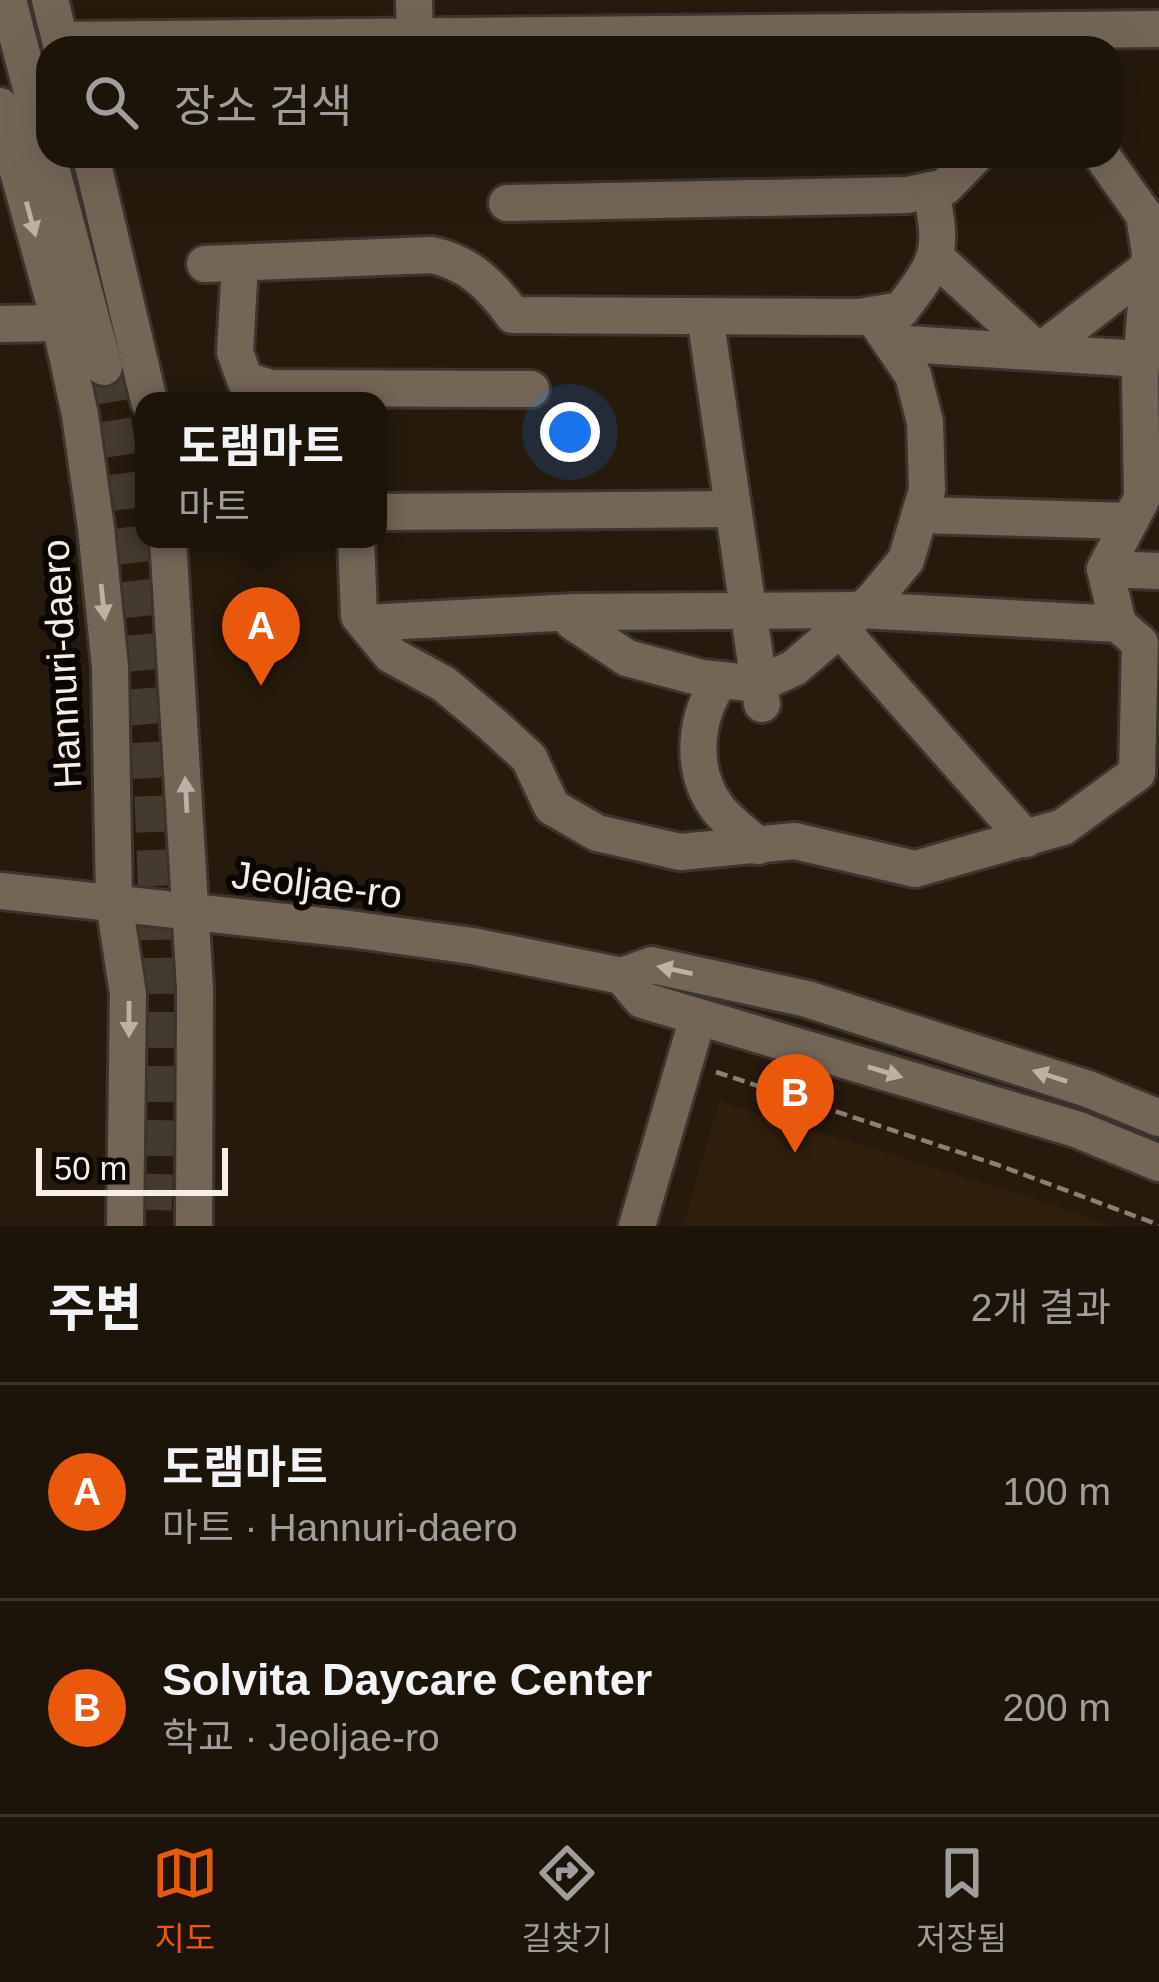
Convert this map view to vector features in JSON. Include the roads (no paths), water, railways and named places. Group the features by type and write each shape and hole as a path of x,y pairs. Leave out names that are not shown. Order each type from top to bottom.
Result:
{"street":[{"path":"8,0 36,108"},
{"path":"50,0 59,36"},
{"path":"170,36 414,18 1159,29"},
{"name":"Hannuri-daero","path":"0,106 60,323 80,415 110,667 114,903 128,994 125,1226"},
{"path":"51,168 104,367"},
{"path":"94,168 147,392"},
{"path":"507,203 907,195 945,187 963,168"},
{"path":"356,548 359,616 391,656 444,684 529,758 552,807 597,833 680,852 795,841 915,868 1063,827 1137,772 1140,643 1118,624 1105,569 1142,498 1142,358 1149,267 1144,215 1111,168"},
{"path":"882,329 901,310 941,242 932,190"},
{"path":"245,392 222,264 432,255 456,260 492,286 513,315 705,316 882,329 1039,352 1142,358"},
{"path":"934,257 1039,352"},
{"path":"1039,352 1149,267"},
{"path":"705,316 760,694"},
{"path":"0,324 60,323"},
{"path":"760,694 850,619 906,560 927,490 925,422 913,375 882,329"},
{"path":"235,352 244,380 272,388 531,389"},
{"path":"387,512 731,509"},
{"path":"920,515 1130,521"},
{"path":"169,548 190,912 197,1102 194,1226"},
{"path":"1105,569 1159,572"},
{"path":"574,612 573,622 627,658 760,694"},
{"path":"364,623 574,612 1118,624"},
{"path":"850,619 1026,839"},
{"path":"722,680 702,705 698,752 714,804 758,846"},
{"name":"Jeoljae-ro","path":"0,891 472,946 622,976 652,965 807,999 1088,1089 1159,1118"},
{"name":"Jeoljae-ro","path":"622,976 641,1000 1076,1129 1159,1163"},
{"path":"637,1226 698,1017"}],"tunnel":[{"path":"104,367 135,581 152,795 158,1010 153,1226"}],"place":[{"name":"도램마트","path":"261,686"},
{"name":"Solvita Daycare Center","path":"795,1153"}]}
